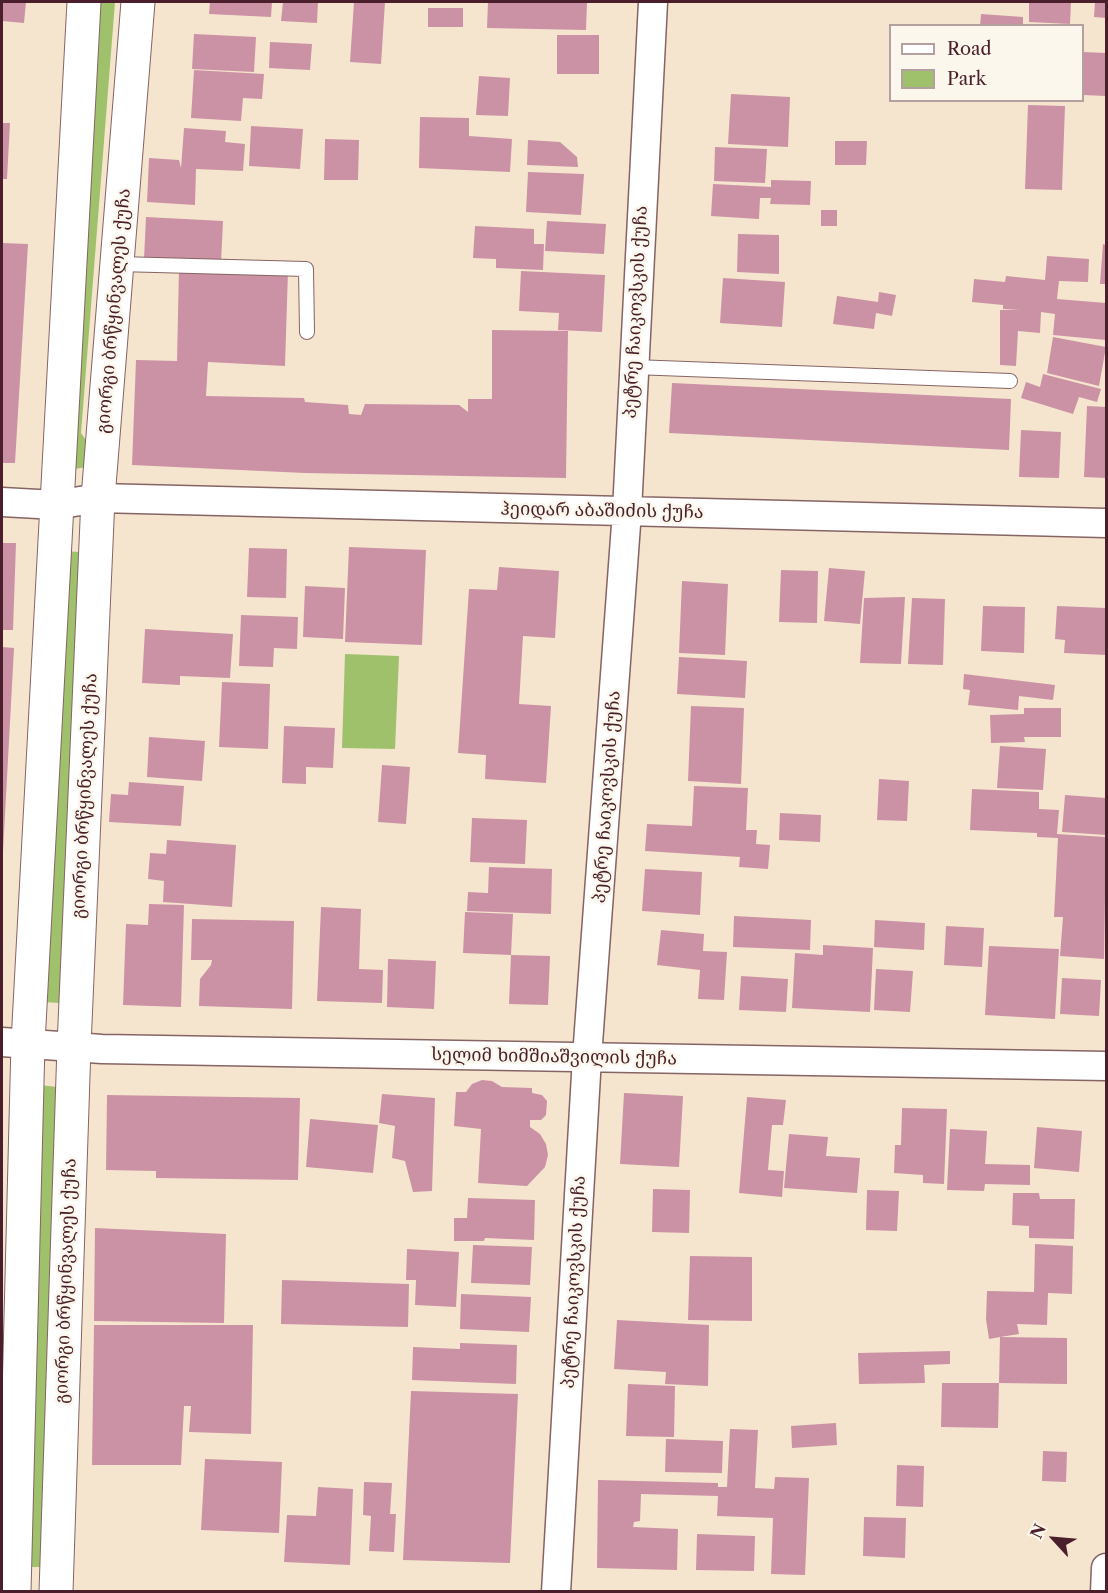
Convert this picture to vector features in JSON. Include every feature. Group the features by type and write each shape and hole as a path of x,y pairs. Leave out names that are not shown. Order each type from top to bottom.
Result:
{"street":[{"path":"14,1592 15,1043 56,505 84,2"},
{"name":"გიორგი ბრწყინვალეს ქუჩა","path":"56,1592 74,1046 98,498 138,2"},
{"name":"პეტრე ჩაიკოვსკის ქუჩა","path":"556,1592 587,1057 627,511 653,2"},
{"name":"ჰეიდარ აბაშიძის ქუჩა","path":"56,505 98,498 1107,523"},
{"path":"2,501 56,505"},
{"name":"სელიმ ხიმშიაშვილის ქუჩა","path":"15,1043 102,1049 1107,1066"},
{"path":"1105,1592 1107,1568"}],"lane":[{"path":"118,264 306,269 307,332"},
{"path":"633,367 1010,381"}],"green space":[{"path":"95,2 115,2 81,433 88,443 86,467 75,469"},
{"path":"65,551 79,552 60,1003 44,1002"},
{"path":"345,654 399,656 395,749 342,748"},
{"path":"40,1085 57,1087 42,1567 28,1567"}],"building":[{"path":"2,2 26,2 24,23 2,21"},
{"path":"210,2 272,2 271,17 209,14"},
{"path":"283,2 318,2 317,23 281,21"},
{"path":"354,2 385,2 381,64 350,62"},
{"path":"488,2 587,2 586,30 487,28"},
{"path":"1029,2 1071,2 1070,24 1029,22"},
{"path":"1095,2 1106,2 1106,18 1094,17"},
{"path":"428,8 463,8 463,27 428,27"},
{"path":"981,14 1023,17 1023,24 980,24"},
{"path":"194,34 256,37 254,72 192,69"},
{"path":"557,35 599,35 599,74 557,74"},
{"path":"270,42 312,44 310,70 269,68"},
{"path":"1084,52 1106,53 1106,96 1084,95"},
{"path":"194,70 264,74 262,99 243,98 241,121 191,118"},
{"path":"479,76 510,78 508,116 476,115"},
{"path":"731,94 790,97 788,147 728,144"},
{"path":"1028,105 1065,106 1062,190 1025,189"},
{"path":"420,117 469,118 469,136 512,139 510,172 419,168"},
{"path":"2,123 10,123 7,179 2,179"},
{"path":"251,126 303,129 300,169 249,166"},
{"path":"184,128 226,131 225,142 245,144 243,171 196,169 195,205 147,202 149,158 179,160 181,168"},
{"path":"325,139 359,140 358,180 324,180"},
{"path":"528,140 560,142 577,157 578,167 527,165"},
{"path":"835,141 867,141 866,165 835,165"},
{"path":"715,147 767,149 765,183 714,181"},
{"path":"528,172 584,174 581,215 526,212"},
{"path":"771,180 811,181 810,205 770,204 771,198 760,198 759,219 711,216 713,184 771,187"},
{"path":"821,210 837,210 837,226 821,226"},
{"path":"146,217 223,221 221,263 144,259"},
{"path":"547,221 606,224 604,254 545,251"},
{"path":"475,226 534,229 534,244 544,244 543,270 496,268 496,259 473,258"},
{"path":"738,234 779,235 779,274 737,272"},
{"path":"2,243 28,244 15,463 2,463"},
{"path":"1103,244 1106,245 1106,284 1100,284"},
{"path":"1047,256 1089,259 1088,282 1059,281 1057,299 1106,303 1106,340 1053,335 1055,314 1041,312 1040,333 1018,331 1016,366 1000,365 1000,310 1020,310 1003,309 1003,305 972,302 974,279 1005,282 1006,276 1045,280"},
{"path":"179,267 288,271 285,366 208,362 206,396 304,398 305,402 348,405 349,414 361,415 365,404 459,405 468,412 468,399 492,399 492,330 568,331 566,478 305,473 132,465 136,360 177,361"},
{"path":"521,271 605,275 602,332 558,330 559,313 519,311"},
{"path":"723,278 785,282 782,327 720,323"},
{"path":"879,292 896,295 892,316 876,313 874,329 833,324 837,296 878,302"},
{"path":"1053,337 1106,347 1099,386 1047,373"},
{"path":"1043,374 1101,389 1097,402 1079,397 1073,414 1021,398 1026,382 1040,387"},
{"path":"672,383 1011,399 1009,450 669,433"},
{"path":"1087,406 1106,407 1106,478 1084,477"},
{"path":"1021,430 1061,432 1059,478 1019,477"},
{"path":"2,543 16,543 13,630 2,630"},
{"path":"349,547 426,550 422,645 345,642"},
{"path":"249,548 287,549 286,598 247,597"},
{"path":"499,567 559,571 555,638 523,636 519,704 551,706 546,783 485,779 486,755 458,753 469,589 497,590"},
{"path":"829,568 865,571 860,624 824,621"},
{"path":"781,570 818,571 817,623 779,622"},
{"path":"682,581 728,584 725,655 679,653"},
{"path":"305,586 345,588 343,639 303,637"},
{"path":"905,597 901,664 860,663 864,598"},
{"path":"912,598 945,599 943,665 908,664"},
{"path":"983,606 1025,607 1024,653 981,651"},
{"path":"1057,606 1106,608 1106,655 1064,653 1065,640 1055,639"},
{"path":"241,615 298,617 297,649 274,648 273,667 239,666"},
{"path":"145,629 233,634 230,678 180,676 180,685 142,683"},
{"path":"2,647 14,648 3,852 2,852"},
{"path":"679,657 747,661 745,698 677,694"},
{"path":"964,674 1055,685 1053,700 1019,696 1018,710 968,705 970,690 963,689"},
{"path":"222,682 270,684 268,749 219,747"},
{"path":"691,706 744,708 741,784 688,781"},
{"path":"1024,708 1061,708 1061,737 1024,737 1025,742 991,743 990,715 1024,714"},
{"path":"284,726 335,728 333,768 306,767 306,784 282,783"},
{"path":"149,737 205,741 202,781 147,777"},
{"path":"1000,746 1046,749 1043,790 997,788"},
{"path":"382,765 410,767 406,824 378,822"},
{"path":"879,779 909,781 907,821 877,820"},
{"path":"129,782 184,786 181,826 109,822 111,794 128,795"},
{"path":"694,786 748,788 746,830 757,830 756,844 770,845 768,869 739,867 740,857 645,851 647,824 692,826"},
{"path":"972,789 1039,792 1039,809 1059,810 1057,834 1106,837 1104,959 1060,956 1063,917 1054,917 1058,838 1037,837 1037,833 970,830"},
{"path":"1065,795 1106,798 1106,835 1062,832"},
{"path":"780,813 821,815 820,842 779,840"},
{"path":"472,818 527,820 525,864 470,862"},
{"path":"167,840 236,845 232,907 163,902 164,881 148,879 150,853 166,854"},
{"path":"489,867 552,869 551,914 467,911 468,892 488,893"},
{"path":"645,869 702,872 700,915 642,911"},
{"path":"149,904 184,905 181,1007 123,1005 126,924 148,925"},
{"path":"321,907 361,909 359,969 383,970 382,1003 317,1001"},
{"path":"465,912 513,914 511,955 463,953"},
{"path":"734,916 811,920 810,950 733,947"},
{"path":"192,919 294,921 292,1009 199,1006 200,979 211,965 212,960 191,960"},
{"path":"875,920 925,923 924,950 874,947"},
{"path":"946,926 984,928 982,967 944,965"},
{"path":"661,930 704,934 703,951 727,952 724,1000 698,999 700,970 657,965"},
{"path":"823,945 873,948 870,1012 792,1008 795,953 823,955"},
{"path":"989,946 1059,949 1055,1019 985,1015"},
{"path":"511,955 550,956 548,1005 509,1004"},
{"path":"388,959 436,961 434,1009 387,1007"},
{"path":"876,969 913,971 910,1012 874,1010"},
{"path":"741,976 788,979 786,1012 739,1010"},
{"path":"1062,978 1101,980 1099,1016 1060,1014"},
{"path":"482,1080 492,1081 502,1087 532,1088 532,1093 542,1095 547,1101 546,1115 541,1120 530,1120 530,1127 540,1134 546,1144 548,1155 545,1167 527,1186 478,1183 481,1129 454,1126 456,1092 466,1092 472,1084"},
{"path":"624,1093 683,1096 679,1167 620,1164"},
{"path":"382,1094 435,1098 432,1191 413,1192 405,1161 392,1158 395,1126 379,1123"},
{"path":"107,1095 300,1098 298,1180 156,1178 156,1171 106,1170"},
{"path":"747,1097 786,1100 783,1125 772,1125 768,1170 784,1171 782,1197 739,1193"},
{"path":"902,1108 947,1109 944,1184 923,1183 923,1175 894,1173 895,1145 901,1145"},
{"path":"310,1119 378,1125 373,1173 306,1167"},
{"path":"1037,1127 1082,1131 1079,1172 1034,1168"},
{"path":"950,1129 987,1131 985,1164 1030,1165 1030,1185 985,1184 984,1191 947,1190"},
{"path":"789,1134 828,1137 826,1156 860,1158 857,1193 784,1188"},
{"path":"653,1189 690,1190 689,1233 652,1232"},
{"path":"867,1190 899,1191 897,1231 866,1230"},
{"path":"1013,1193 1039,1193 1040,1199 1075,1199 1074,1239 1029,1238 1029,1226 1012,1225"},
{"path":"468,1198 535,1200 534,1240 485,1238 484,1241 454,1241 454,1218 467,1218"},
{"path":"95,1228 226,1234 224,1323 94,1321"},
{"path":"1035,1244 1073,1246 1072,1294 1048,1293 1047,1325 1017,1324 1019,1334 989,1339 986,1319 987,1291 1034,1292"},
{"path":"473,1245 532,1247 530,1285 471,1283"},
{"path":"407,1249 459,1252 456,1307 415,1305 416,1280 406,1280"},
{"path":"690,1256 752,1257 752,1321 688,1320"},
{"path":"282,1280 409,1284 408,1327 281,1324"},
{"path":"461,1294 531,1297 529,1332 460,1329"},
{"path":"617,1320 709,1325 708,1386 665,1384 666,1372 614,1369"},
{"path":"94,1325 253,1325 251,1434 189,1432 191,1406 184,1406 181,1465 92,1465"},
{"path":"1000,1337 1067,1338 1067,1384 999,1383"},
{"path":"460,1343 517,1345 516,1384 412,1380 413,1347 460,1349"},
{"path":"950,1351 950,1364 924,1365 925,1383 859,1384 858,1353"},
{"path":"942,1383 999,1383 998,1428 941,1427"},
{"path":"628,1384 675,1386 674,1437 626,1436"},
{"path":"411,1391 518,1394 510,1563 403,1560"},
{"path":"836,1423 837,1445 792,1448 791,1426"},
{"path":"730,1429 758,1430 755,1488 774,1489 775,1477 809,1478 805,1575 771,1574 773,1518 717,1516 718,1496 641,1494 640,1521 634,1522 633,1527 678,1529 677,1570 597,1568 598,1480 718,1483 718,1487 727,1487"},
{"path":"666,1439 723,1441 722,1473 665,1472"},
{"path":"1043,1451 1067,1452 1066,1482 1042,1481"},
{"path":"205,1459 282,1462 279,1533 201,1530"},
{"path":"897,1465 924,1466 923,1507 896,1506"},
{"path":"364,1482 392,1483 390,1514 396,1514 394,1552 369,1551 371,1516 363,1515"},
{"path":"318,1487 353,1489 350,1565 284,1562 287,1515 316,1516"},
{"path":"864,1517 906,1518 905,1558 863,1556"},
{"path":"697,1534 755,1536 754,1571 696,1570"}]}
